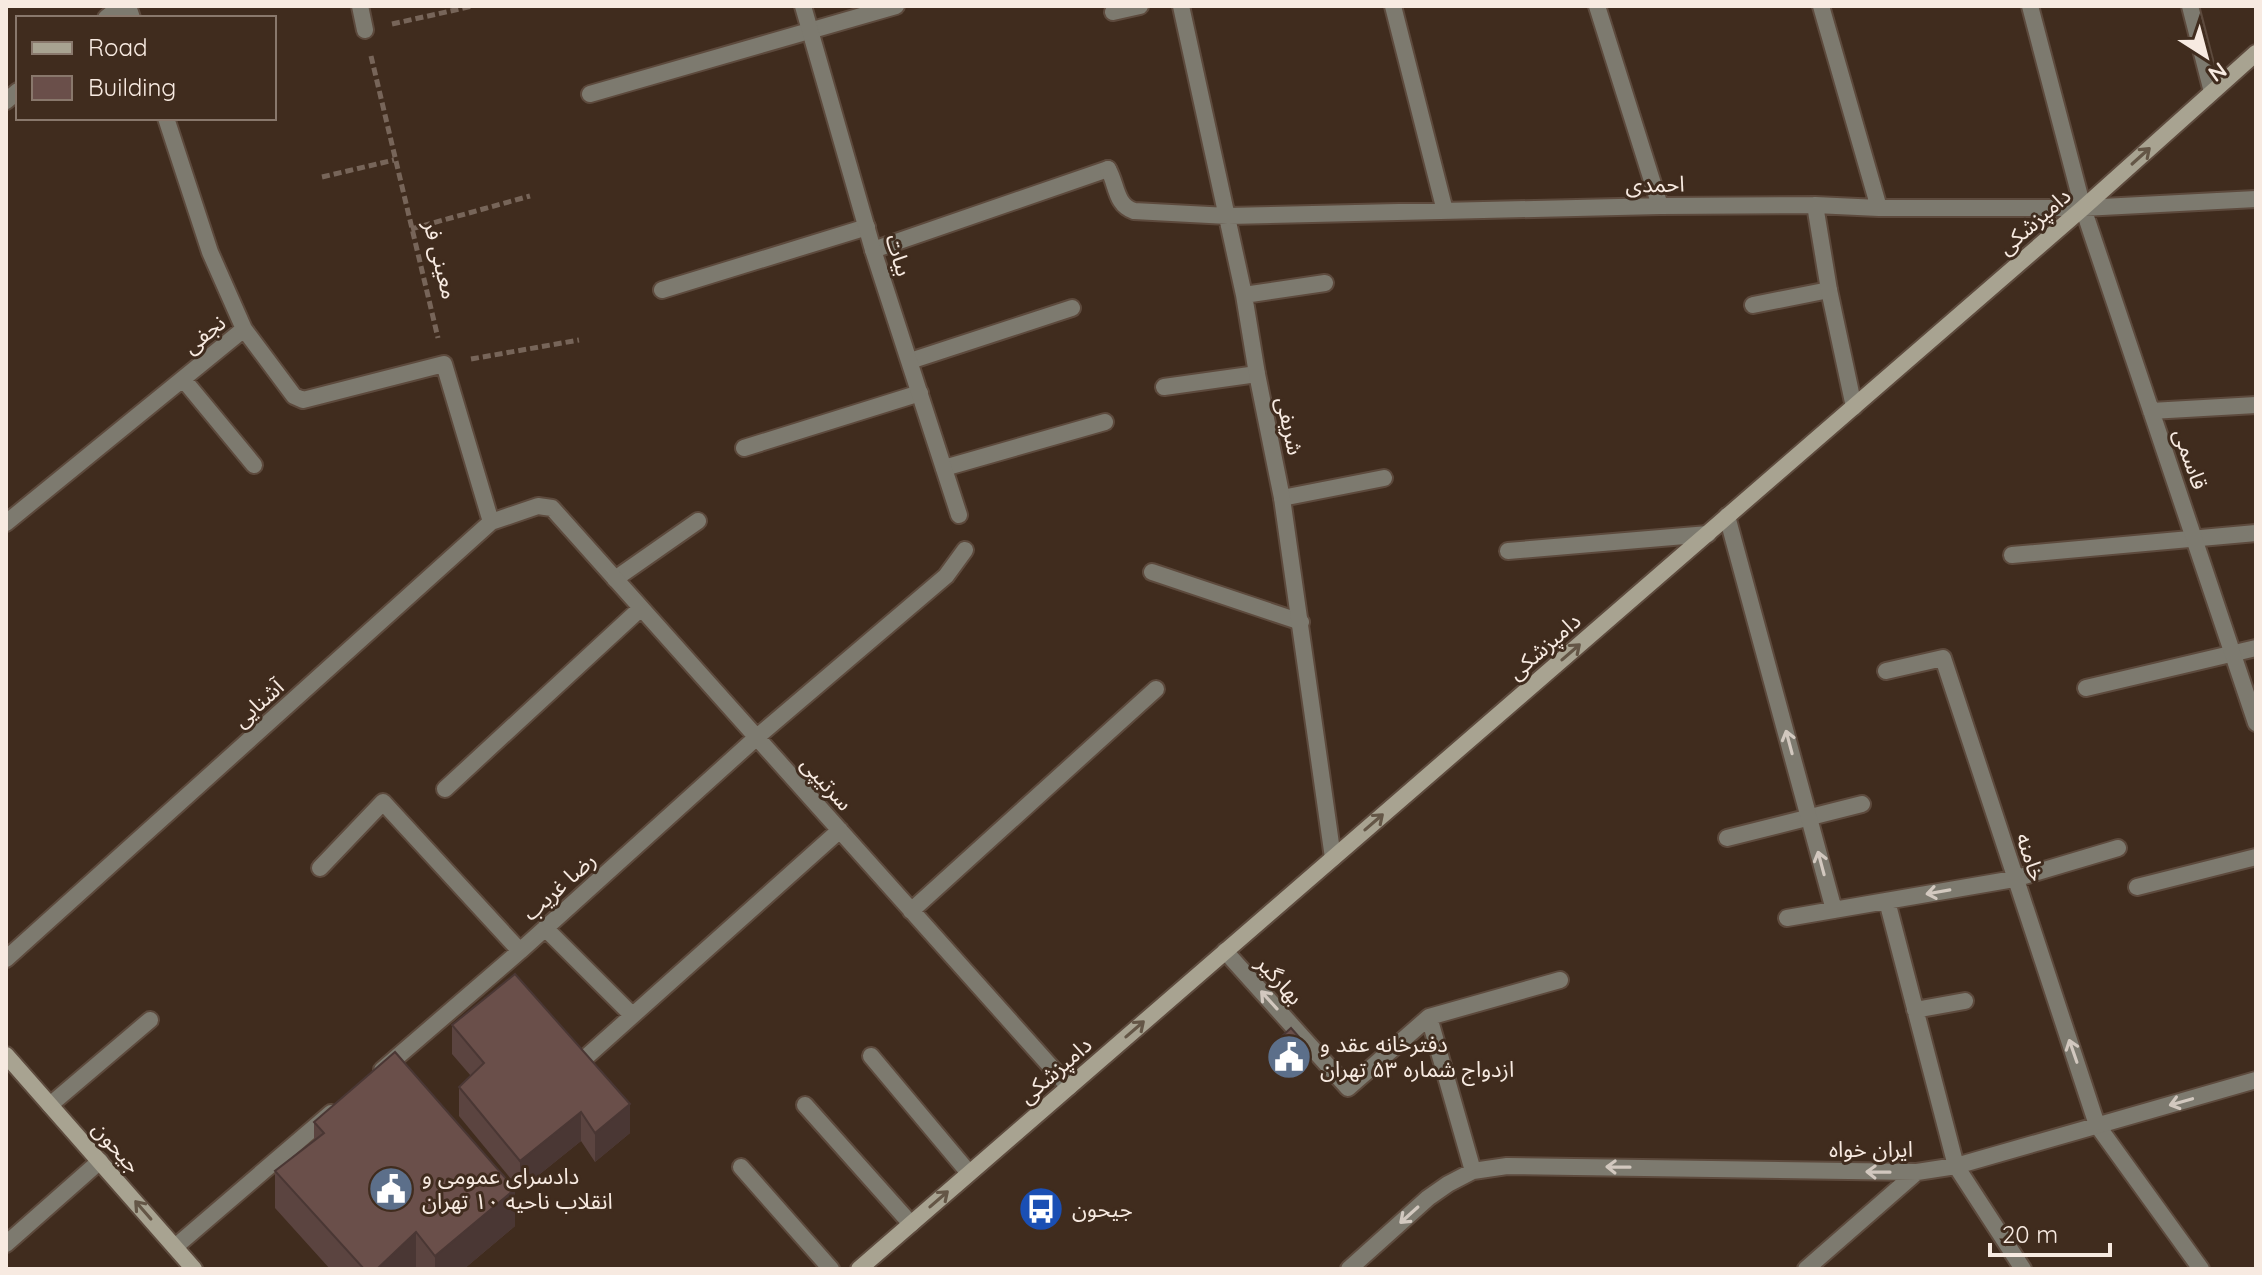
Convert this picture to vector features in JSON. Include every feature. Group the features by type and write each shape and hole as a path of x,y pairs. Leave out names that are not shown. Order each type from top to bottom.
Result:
{"main road":[{"name":"دامپزشکی","path":"859,1269 2083,208 2256,53"},
{"name":"جیحون","path":"6,1055 194,1269"}],"street":[{"path":"360,6 365,30"},
{"name":"بیات","path":"803,6 873,250 959,515"},
{"path":"590,94 896,6"},
{"path":"1113,12 1140,6"},
{"name":"شریفی","path":"1181,6 1228,216 1282,498 1333,858"},
{"path":"1393,6 1445,211"},
{"path":"1597,6 1660,206"},
{"path":"1821,6 1879,208"},
{"name":"قاسمی","path":"2030,6 2083,208 2256,723"},
{"path":"2190,6 2212,92"},
{"path":"167,120 210,252 244,329"},
{"name":"احمدی","path":"873,250 1108,169 1120,202 1126,208 1228,216 1660,206 2083,208 2256,199"},
{"path":"1815,205 1854,407"},
{"path":"662,290 867,227"},
{"path":"1244,295 1325,283"},
{"path":"1753,305 1829,290"},
{"path":"910,361 1072,308"},
{"name":"نجفی","path":"6,523 244,329 294,396 303,400 444,364"},
{"path":"444,364 491,522"},
{"path":"1164,387 1257,374"},
{"path":"183,379 254,465"},
{"path":"744,448 920,393"},
{"path":"2151,411 2256,405"},
{"path":"944,468 1105,422"},
{"path":"1282,498 1384,478"},
{"name":"آشنایی","path":"6,959 491,522 538,506 552,508"},
{"name":"سرتیپی","path":"552,508 1069,1087"},
{"path":"1727,516 1834,910"},
{"path":"615,579 698,521"},
{"path":"2012,555 2256,533"},
{"path":"1508,551 1708,534"},
{"name":"رضا غریب","path":"365,1084 520,951 757,737 946,576 965,550"},
{"path":"1152,572 1301,622"},
{"path":"445,789 641,608"},
{"path":"2086,688 2256,648"},
{"name":"خامنه","path":"1886,671 1943,658 2097,1125 2201,1269"},
{"path":"911,911 1156,689"},
{"path":"320,868 383,802 520,951"},
{"path":"1727,838 1862,804"},
{"path":"575,1067 840,830"},
{"path":"1787,918 2014,879 2118,848"},
{"path":"2137,887 2256,857"},
{"path":"1887,901 1956,1166 2023,1269"},
{"path":"545,928 632,1015"},
{"name":"بهارگیر","path":"1225,951 1348,1088 1429,1017"},
{"path":"1349,1269 1428,1198 1473,1171 1429,1017 1560,980"},
{"path":"1915,1010 1965,1001"},
{"path":"50,1105 150,1020"},
{"path":"871,1056 969,1173"},
{"name":"ایران خواه","path":"1473,1171 1507,1166 1917,1172 1956,1166 2256,1080"},
{"path":"175,1247 341,1104"},
{"path":"805,1105 911,1224"},
{"path":"6,1244 100,1161"},
{"path":"741,1167 831,1269"},
{"path":"1806,1269 1917,1172"}],"path":[{"path":"365,30 473,6"},
{"name":"معینی فر","path":"365,30 444,364"},
{"path":"322,177 394,160"},
{"path":"411,229 530,196"},
{"path":"444,364 579,340"}],"building":[{"path":"515,974 630,1104 595,1133 581,1112 520,1161 459,1087 484,1063 452,1025"},
{"path":"1291,1028 1307,1046 1286,1065 1270,1047"},
{"name":"دادسرای عمومی و انقلاب ناحیه ۱۰ تهران","path":"395,1052 515,1189 435,1256 416,1232 377,1269 364,1269 275,1171 324,1133 314,1122"}],"place":[{"name":"دفترخانه عقد و ازدواج شماره ۵۳ تهران","path":"1289,1057"},
{"name":"دادسرای عمومی و انقلاب ناحیه ۱۰ تهران","path":"391,1189"},
{"name":"جیحون","path":"1041,1209"}]}
